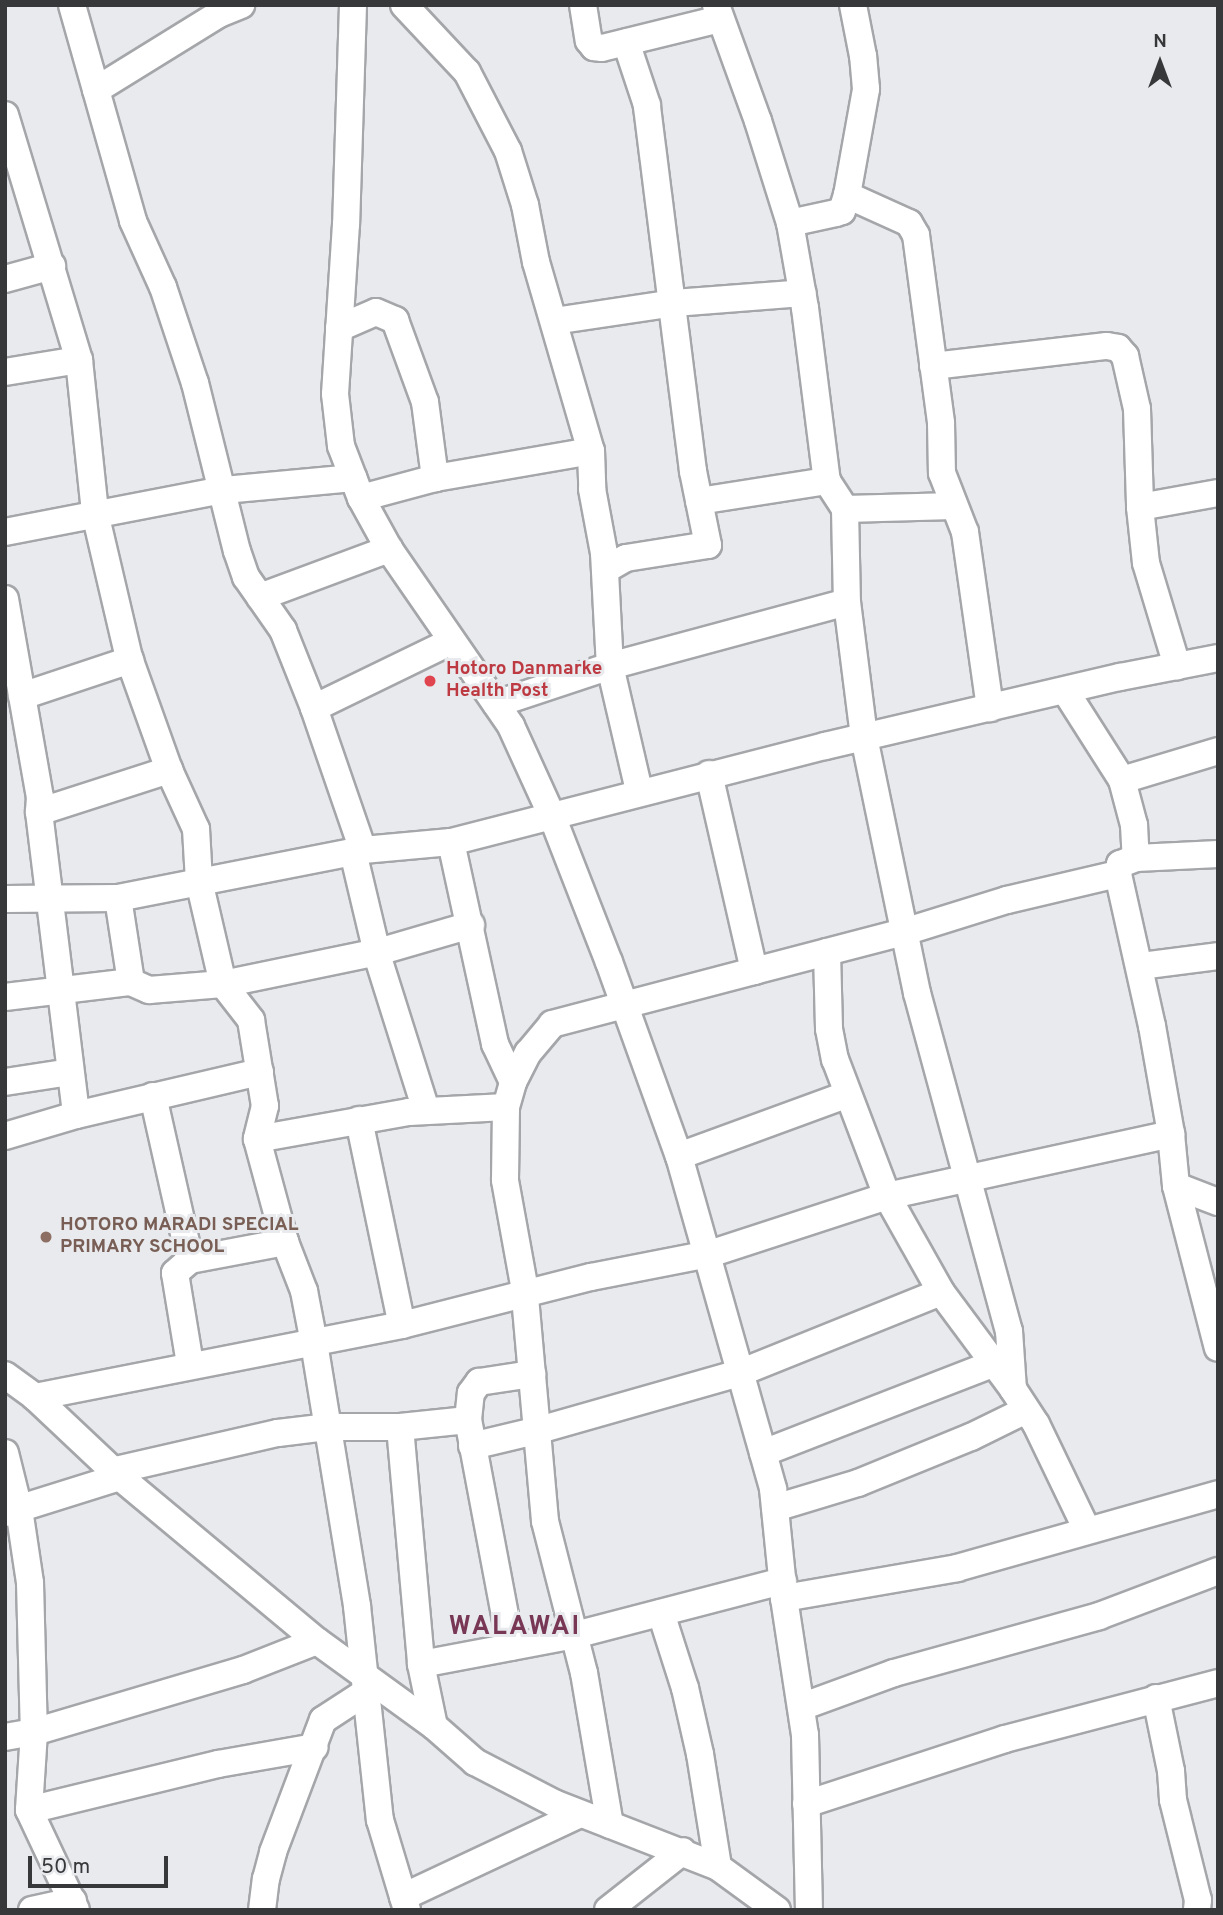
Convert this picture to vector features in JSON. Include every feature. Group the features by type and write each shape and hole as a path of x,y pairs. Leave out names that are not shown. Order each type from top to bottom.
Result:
{"street":[{"path":"72,5 133,221 163,287 195,383 224,490 237,551 246,577 283,630 314,708 358,851 378,952 426,1110"},
{"path":"96,89 219,13 241,5"},
{"path":"353,5 336,418 341,446 357,488 389,549 511,726 552,816 625,1003 679,1156 742,1372 775,1508 802,1707 809,1910"},
{"path":"404,5 467,72 508,151 591,451 592,489 604,570 610,666 639,792"},
{"path":"583,5 589,41 594,47 626,42 718,12 758,121 790,223 803,293 827,481 845,509 847,602 864,737 917,993 1009,1331 1020,1399"},
{"path":"790,223 842,211 847,195 866,89 853,5"},
{"path":"604,570 626,558 708,545 699,501 647,105 626,42"},
{"path":"5,115 10,143 52,266 79,360 95,513 130,660 169,770 196,830 199,881 223,984 251,1020 265,1106 257,1139 285,1242 304,1291 349,1548 380,1820 405,1903 580,1814"},
{"path":"847,195 909,223 916,235 941,423 942,473 965,533 990,708"},
{"path":"5,279 52,266"},
{"path":"554,321 674,303 803,293"},
{"path":"340,328 376,312 395,320 425,402 435,478"},
{"path":"933,366 1118,348 1125,356 1137,409 1140,507 1146,563 1177,666"},
{"path":"5,372 79,360"},
{"path":"5,532 224,490 357,488 435,478 591,451"},
{"path":"699,501 827,481"},
{"path":"1140,507 1218,493"},
{"path":"845,509 954,506"},
{"path":"260,597 389,549"},
{"path":"5,600 40,797 38,811 76,1115"},
{"path":"496,704 610,666 847,602"},
{"path":"314,708 452,642"},
{"path":"5,899 118,898 358,851 451,842 709,774 1218,658"},
{"path":"22,696 130,660"},
{"path":"1066,692 1122,780 1134,825 1127,866 1141,966 1171,1133 1176,1186 1218,1348"},
{"path":"1122,780 1218,751"},
{"path":"38,811 169,770"},
{"path":"709,774 754,971"},
{"path":"451,842 495,1044 510,1095 505,1180 524,1295 539,1430 545,1521 575,1634 610,1825"},
{"path":"510,1095 528,1053 547,1027 625,1003 904,932 1127,866 1218,854"},
{"path":"118,898 131,982"},
{"path":"5,997 131,982 149,990 223,984 378,952 471,925"},
{"path":"827,952 830,1029 835,1059 846,1095 887,1196 941,1292 1020,1399 1087,1530"},
{"path":"1141,966 1218,956"},
{"path":"5,1082 70,1072"},
{"path":"5,1136 76,1115 260,1072"},
{"path":"257,1139 510,1095"},
{"path":"679,1156 846,1095"},
{"path":"153,1096 190,1260"},
{"path":"359,1120 402,1325"},
{"path":"35,1397 190,1364 402,1325 591,1277 709,1254 887,1196 1171,1133"},
{"path":"1176,1186 1218,1202"},
{"path":"190,1364 175,1273 190,1260 285,1242"},
{"path":"12,1511 118,1473 225,1443 327,1427 400,1427 470,1433 539,1430 742,1372 941,1292"},
{"path":"763,1453 993,1364"},
{"path":"511,1647 470,1433 471,1393 479,1382 532,1374"},
{"path":"5,1375 35,1397 118,1473 366,1683 434,1726 475,1762 580,1814 683,1851 718,1867 777,1910"},
{"path":"775,1508 869,1479 971,1437 1020,1399"},
{"path":"400,1427 421,1664 434,1726"},
{"path":"5,1453 12,1511 30,1583 34,1732 29,1810 74,1905 32,1910"},
{"path":"421,1664 784,1589 957,1568 1218,1494"},
{"path":"802,1707 894,1674 1099,1616 1218,1571"},
{"path":"661,1613 685,1688 700,1754 718,1867"},
{"path":"5,1737 34,1732 243,1670 317,1641"},
{"path":"262,1910 266,1879 274,1852 323,1720 366,1683"},
{"path":"806,1804 1005,1739 1218,1683"},
{"path":"1156,1698 1174,1800 1198,1900 1197,1910"},
{"path":"29,1810 218,1764 315,1747"},
{"path":"608,1910 683,1851"}],"place":[{"name":"Hotoro Danmarke Health Post","path":"430,681"},
{"name":"HOTORO MARADI SPECIAL PRIMARY SCHOOL","path":"46,1237"}],"district":[{"name":"WALAWAI","path":"515,1628"}]}
